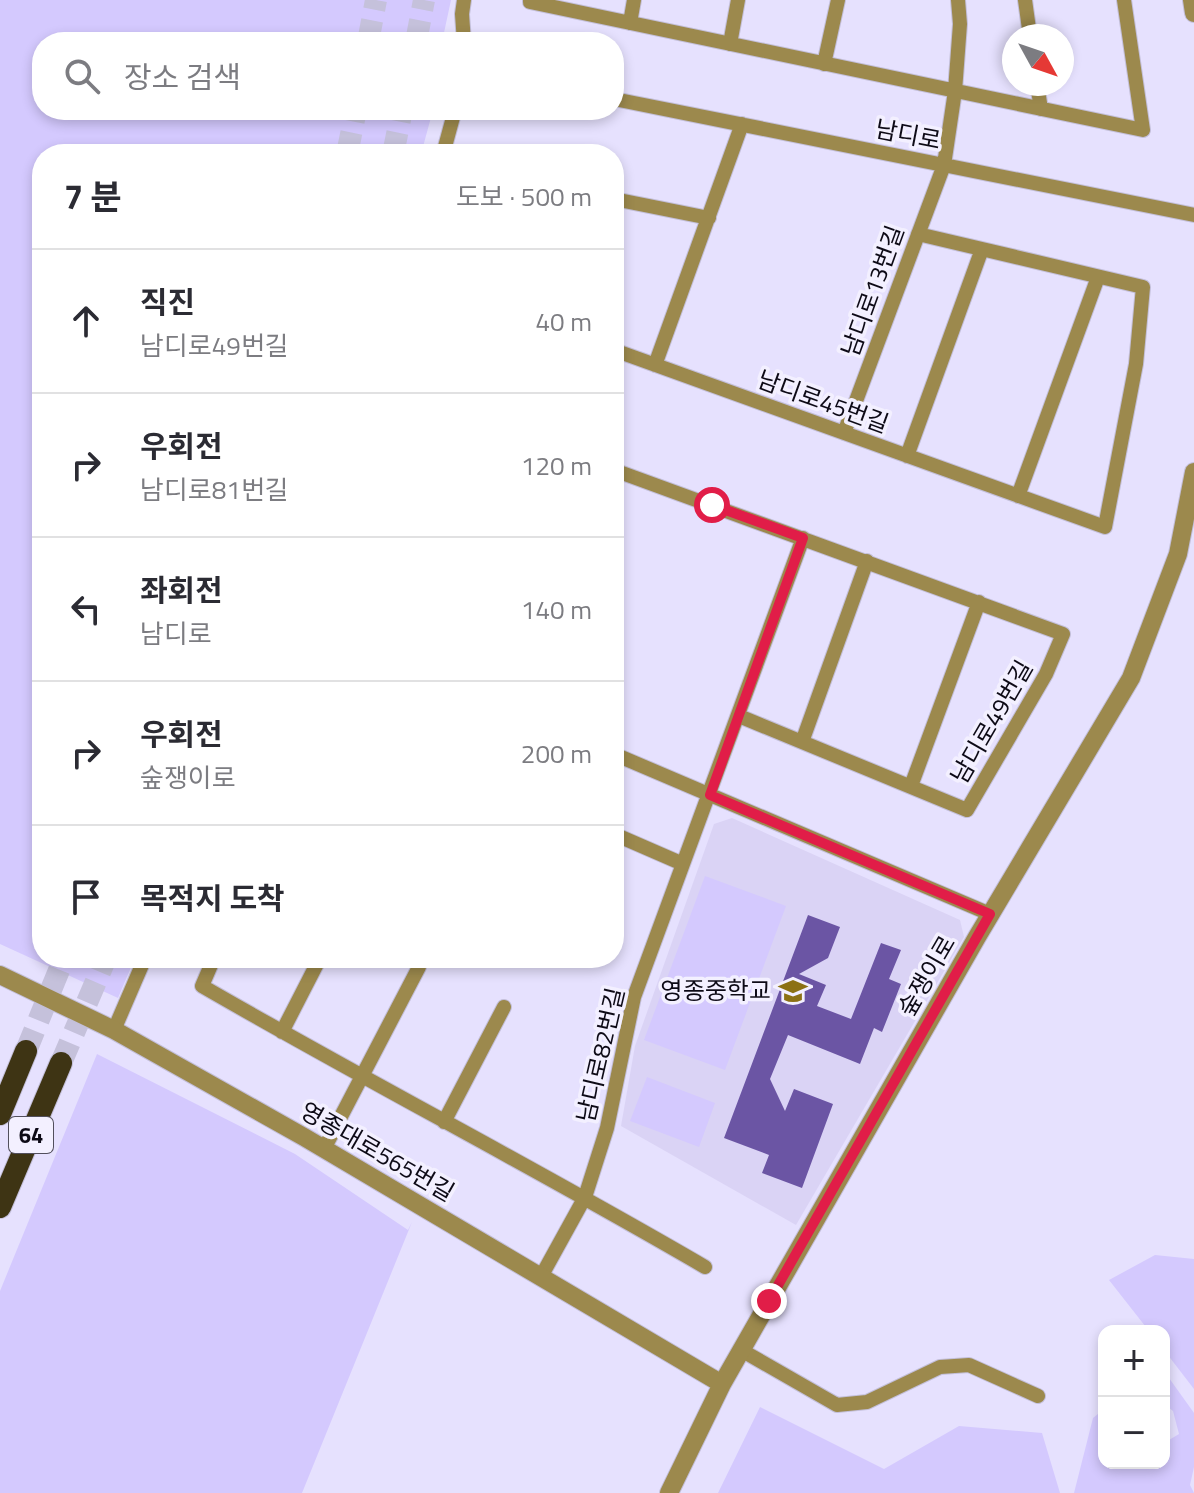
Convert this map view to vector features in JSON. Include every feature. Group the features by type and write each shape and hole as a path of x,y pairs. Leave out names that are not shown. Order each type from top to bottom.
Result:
{"highway":[{"name":"64","path":"0,1114 26,1051"},
{"name":"64","path":"0,1207 61,1063"}],"street":[{"path":"463,32 464,0"},
{"path":"530,0 1143,130 1124,0"},
{"path":"630,23 634,0"},
{"path":"730,44 738,0"},
{"path":"824,64 838,0"},
{"name":"남디로13번길","path":"844,433 944,165 955,91 960,24 958,0"},
{"path":"1025,0 1028,24"},
{"path":"1192,0 1194,13"},
{"path":"1039,96 1041,109"},
{"name":"남디로","path":"624,101 1194,215"},
{"path":"446,144 452,120"},
{"path":"655,365 742,124"},
{"path":"624,201 709,218"},
{"name":"남디로45번길","path":"624,354 1105,527 1136,364 1143,287 918,234"},
{"path":"907,456 982,249"},
{"path":"1018,496 1098,277"},
{"name":"숲쟁이로","path":"669,1493 741,1350 990,914 1131,678 1178,554 1194,472"},
{"name":"남디로49번길","path":"624,476 867,561 979,602 1063,634 1046,674 967,810 911,786 979,602"},
{"name":"남디로82번길","path":"542,1275 585,1197 607,1128 634,997 803,538"},
{"path":"802,742 867,561"},
{"path":"739,716 911,786"},
{"path":"624,758 990,914"},
{"path":"624,838 683,864"},
{"path":"114,1030 141,968"},
{"path":"210,968 202,986 362,1078 585,1197 705,1267"},
{"path":"282,1032 315,968"},
{"path":"324,1149 418,968"},
{"name":"영종대로565번길","path":"0,975 114,1030 542,1275 722,1384"},
{"path":"444,1122 504,1007"},
{"path":"741,1350 837,1405 867,1402 940,1367 969,1365 1038,1396"}],"shaded area":[{"path":"0,0 451,0 444,32 32,32 32,120 430,120 424,144 32,144 32,959 0,944"},
{"name":"영종중학교","path":"732,818 960,920 964,937 796,1225 621,1126 635,1046 714,824"},
{"path":"705,876 786,906 725,1070 644,1040"},
{"path":"52,968 131,968 118,998"},
{"path":"97,1054 295,1154 408,1230 412,1222 302,1493 0,1493 0,1291"},
{"path":"647,1077 715,1103 699,1147 630,1121"},
{"path":"1155,1255 1194,1259 1194,1389 1170,1358 1170,1325 1144,1325 1109,1280"},
{"path":"1170,1379 1194,1413 1194,1467 1190,1485 1194,1493 1074,1493 1093,1418 1098,1414 1098,1469 1170,1469 1170,1439 1179,1434 1170,1409"},
{"path":"760,1407 884,1469 959,1426 1042,1433 1060,1493 718,1493"}],"building":[{"path":"808,915 840,927 828,958 799,974 826,985 817,1006 851,1019 881,943 901,950 889,979 901,984 882,1032 874,1028 860,1064 788,1035 770,1079 785,1111 794,1089 833,1104 802,1188 762,1173 769,1155 724,1138"}],"tunnel":[{"path":"370,32 376,0"},
{"path":"418,32 424,0"},
{"path":"349,144 354,120"},
{"path":"395,144 400,120"},
{"path":"26,1051 60,968"},
{"path":"61,1063 102,968"}],"place":[{"name":"영종중학교","path":"793,991"}],"route":[{"path":"712,505 803,538 710,795 990,914 769,1301"}]}
